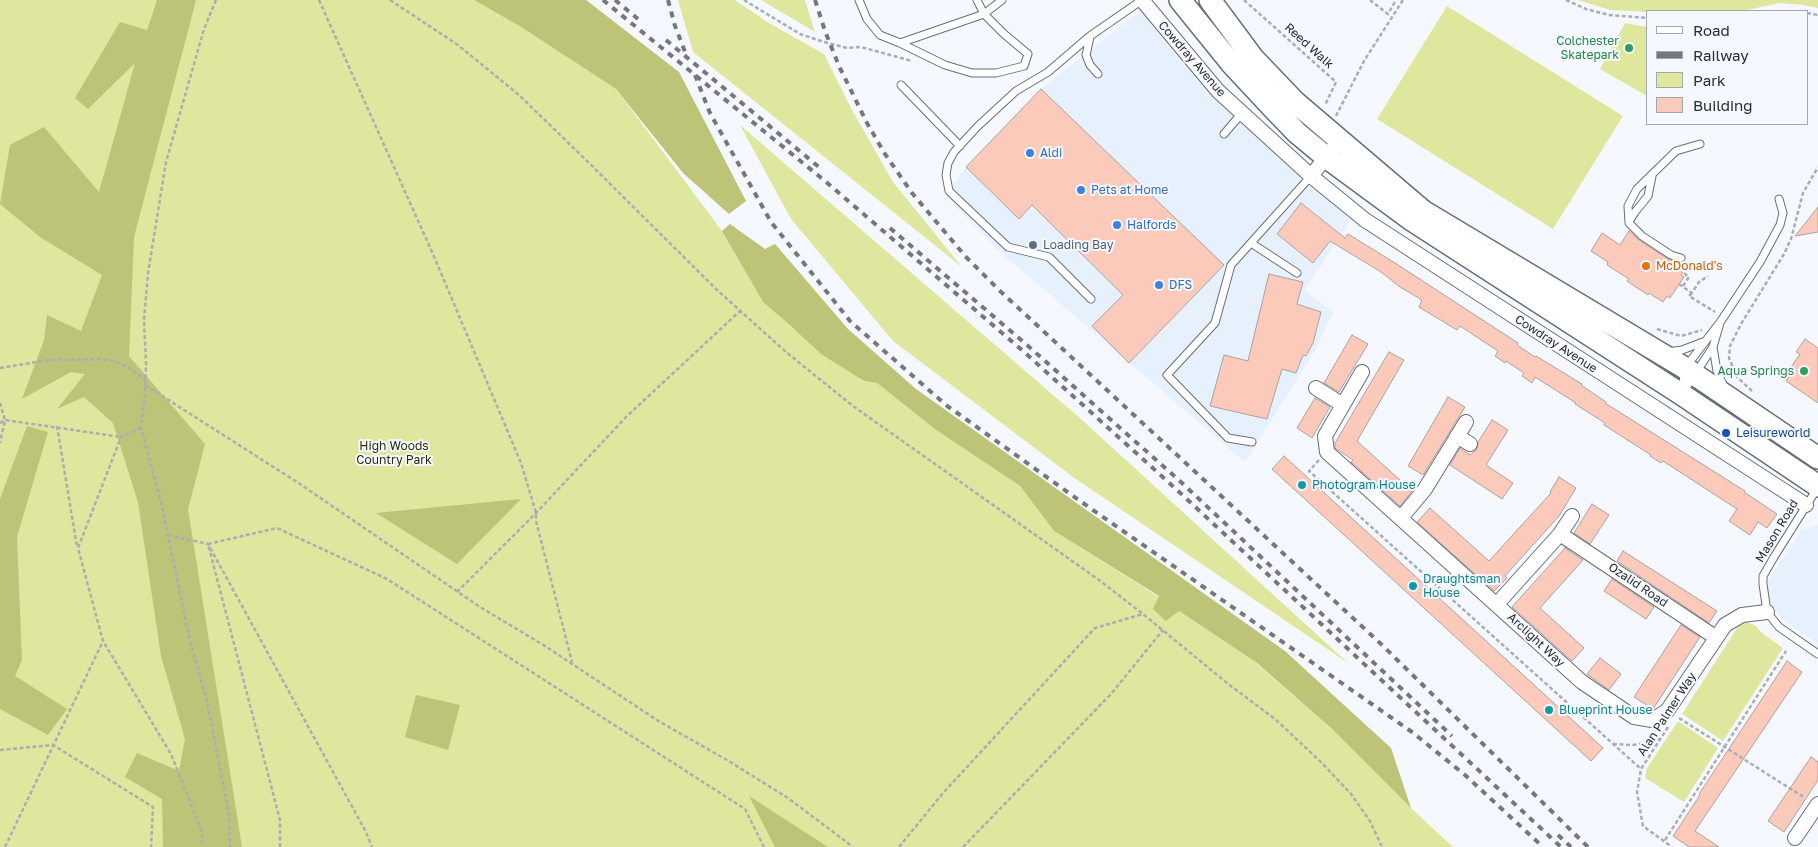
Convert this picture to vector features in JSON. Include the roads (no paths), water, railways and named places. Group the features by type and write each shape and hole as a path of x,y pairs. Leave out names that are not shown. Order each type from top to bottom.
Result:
{"main road":[{"name":"Cowdray Avenue","path":"1180,0 1230,63 1297,133 1326,157 1413,221 1681,394 1818,487"},
{"path":"1210,0 1252,58 1295,102 1335,132 1422,210 1689,371 1818,458"}],"street":[{"name":"Cowdray Avenue","path":"1142,0 1218,91 1311,176 1365,220 1806,506"},
{"path":"1311,176 1326,157 1335,132"},
{"path":"1316,388 1343,405 1362,372"},
{"name":"Arclight Way","path":"1343,405 1325,436 1327,452 1582,682 1634,717 1652,720 1671,714 1715,637"},
{"path":"1401,518 1425,489 1466,422"},
{"path":"1457,436 1470,444"},
{"path":"1497,604 1560,534 1572,516"},
{"name":"Ozalid Road","path":"1560,534 1715,637"},
{"path":"1715,637 1733,619 1742,615 1767,612"},
{"path":"1795,838 1818,805"}],"lane":[{"path":"859,0 867,19 880,35 945,65 972,73 996,73 1024,66 1028,54 984,14 977,0"},
{"path":"900,43 984,14 1002,0"},
{"path":"1091,298 1049,256 1008,247 949,191 946,175 948,163 978,126 1016,91 1048,72 1090,36 1142,0"},
{"path":"1090,36 1086,55 1090,65 1098,74"},
{"path":"900,85 960,146"},
{"path":"1224,134 1242,113"},
{"path":"1681,258 1671,255 1642,236 1629,223 1628,206 1637,188 1652,176 1676,151 1700,144"},
{"path":"1252,442 1228,438 1167,375 1215,323 1231,265 1311,176"},
{"path":"1629,223 1648,196 1652,176"},
{"path":"1681,394 1689,371 1703,342 1721,321 1760,262 1780,225 1783,213 1778,199"},
{"path":"1251,243 1297,273"},
{"path":"1721,321 1713,347 1717,371 1723,383 1726,396"},
{"path":"1660,353 1682,350 1703,342"},
{"path":"1681,394 1689,371 1713,347"},
{"name":"Mason Road","path":"1767,612 1762,584 1763,576 1818,487"},
{"path":"1767,612 1779,627 1818,654"}],"railway":[{"path":"603,0 825,181 1023,351 1176,489 1561,847"},
{"path":"615,0 638,19"},
{"path":"668,0 675,26 687,57"},
{"path":"815,0 839,66 867,123 885,154 912,193 966,257 999,290 1381,644 1588,847"},
{"path":"666,40 820,168"},
{"path":"695,75 710,113 771,222 850,321 946,405 1090,508 1412,732 1465,775 1543,847"},
{"path":"890,228 1027,345 1182,483 1452,736"},
{"path":"1558,835 1571,847"}],"place":[{"name":"Colchester Skatepark","path":"1629,48"},
{"name":"Aldi","path":"1030,153"},
{"name":"Pets at Home","path":"1081,190"},
{"name":"Halfords","path":"1117,225"},
{"name":"Loading Bay","path":"1033,245"},
{"name":"McDonald's","path":"1646,266"},
{"name":"DFS","path":"1159,285"},
{"name":"Aqua Springs","path":"1804,371"},
{"name":"Leisureworld","path":"1726,433"},
{"name":"Photogram House","path":"1302,485"},
{"name":"Draughtsman House","path":"1413,586"},
{"name":"Blueprint House","path":"1549,710"}],"park label":[{"name":"High Woods Country Park","path":"394,453"}]}
